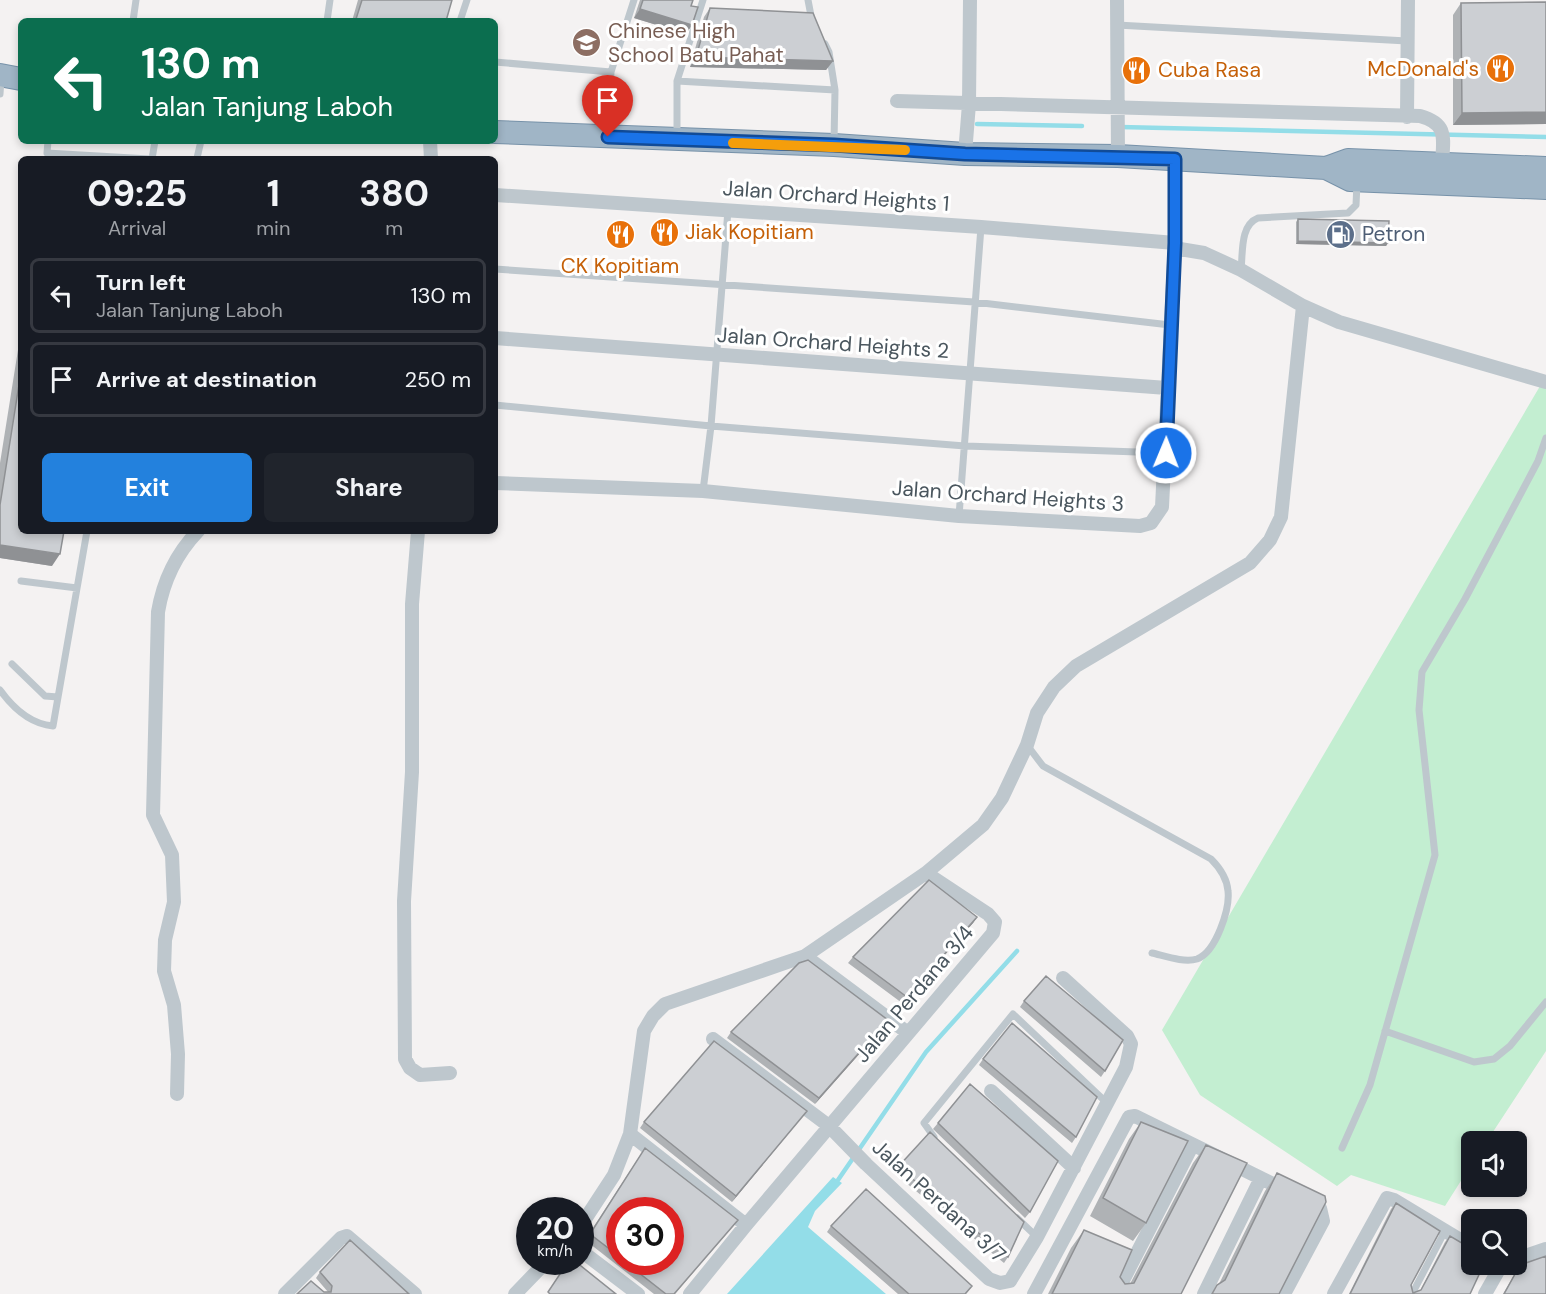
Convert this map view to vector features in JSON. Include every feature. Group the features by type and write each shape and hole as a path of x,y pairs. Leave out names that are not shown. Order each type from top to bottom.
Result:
{"highway":[{"path":"498,132 677,141 834,145 965,154 1117,131 1175,159 1326,168 1350,180 1546,188"},
{"path":"1326,168 1348,160 1443,147 1546,168"}],"street":[{"path":"965,154 969,104 970,0"},
{"path":"1117,0 1117,131"},
{"path":"1407,117 1408,0"},
{"path":"897,101 969,104 1117,131 1407,117 1429,119 1437,123 1443,147"},
{"name":"Jalan Orchard Heights 3","path":"498,483 703,491 959,516 1140,526 1151,523 1162,507 1166,453 1175,159"},
{"name":"Jalan Orchard Heights 1","path":"498,195 981,227 1174,246 1204,253 1241,270 1303,306 1339,322 1546,382"},
{"path":"594,1206 614,1175 630,1134 644,1031 652,1016 665,1004 805,956 926,873 983,825 1002,798 1027,746 1037,713 1054,687 1076,666 1250,563 1270,540 1281,518 1303,306"},
{"name":"Jalan Orchard Heights 2","path":"498,338 1167,387"},
{"path":"177,1094 178,1054 174,1005 164,971 165,940 174,902 172,855 153,815 158,612 160,596 172,568 196,534"},
{"path":"418,534 412,604 412,772 404,901 405,1059 410,1068 420,1076 450,1073"},
{"name":"Jalan Perdana 3/4","path":"690,1294 993,933 995,922 926,873"},
{"path":"805,956 908,1033"},
{"name":"Jalan Perdana 3/7","path":"713,1039 829,1126 866,1164 989,1279 1000,1283 1010,1281 1037,1237 1109,1104 1126,1067 1131,1044 1127,1036 1063,978"},
{"path":"991,1091 1074,1168"},
{"path":"1034,1294 1129,1117 1135,1116 1320,1208 1323,1221 1284,1294"},
{"path":"630,1134 746,1225"},
{"path":"1116,1294 1131,1253 1192,1146"},
{"path":"1204,1294 1261,1179"},
{"path":"1334,1294 1387,1198 1461,1240"},
{"path":"1069,1225 1088,1233"},
{"path":"285,1294 307,1279 341,1238 347,1236 415,1294"},
{"path":"1527,1255 1546,1249"},
{"path":"594,1261 638,1294"},
{"path":"514,1294 533,1275"},
{"path":"1485,1294 1495,1275"}],"lane":[{"path":"327,18 330,0"},
{"path":"461,18 466,0"},
{"path":"608,137 611,72 634,0"},
{"path":"677,141 677,81 703,0"},
{"path":"808,0 816,27"},
{"path":"133,18 136,1"},
{"path":"1117,25 1407,40"},
{"path":"820,35 829,52 835,90 834,145"},
{"path":"498,62 611,72"},
{"path":"677,81 835,90"},
{"path":"1241,270 1246,226 1251,221 1258,218 1348,213 1356,205 1357,180"},
{"path":"703,491 711,426 728,210"},
{"path":"959,516 981,227"},
{"path":"498,269 974,302 1170,325"},
{"path":"498,405 711,426 964,446 1166,453"},
{"path":"1342,1148 1370,1085 1436,855 1419,710 1422,672 1465,599 1538,460 1546,438"},
{"path":"0,690 24,715 39,725 53,726 86,534"},
{"path":"21,581 77,588"},
{"path":"12,664 45,696 58,697"},
{"path":"1027,746 1043,766 1162,831 1210,859 1220,868 1229,892 1218,938 1204,956 1194,960 1183,960 1152,953"},
{"path":"1385,1031 1474,1062 1494,1059 1510,1046 1546,1002"},
{"path":"943,1146 926,1130 924,1123 1013,1014 1109,1104"},
{"path":"1011,1212 1037,1237"},
{"path":"1412,1294 1445,1231"}],"green space":[{"path":"1543,381 1546,382 1546,1051 1494,1131 1461,1131 1461,1181 1445,1206 1351,1175 1337,1186 1200,1095 1162,1030"}],"water":[{"path":"833,1177 842,1183 815,1211 808,1227 886,1294 727,1294"}],"building":[{"path":"362,0 452,0 447,18 356,18"},
{"path":"643,0 693,0 691,6 698,7 692,25 640,9"},
{"name":"McDonald's","path":"1546,2 1546,112 1462,113 1461,3"},
{"path":"710,8 813,13 833,61 696,57"},
{"name":"Petron","path":"1298,219 1389,221 1388,243 1298,241"},
{"path":"18,391 18,534 63,534 60,554 0,545 0,505"},
{"path":"929,880 977,917 907,997 853,957"},
{"path":"808,960 888,1020 819,1098 731,1032 799,963"},
{"path":"1046,976 1123,1040 1105,1071 1024,1001"},
{"path":"1012,1023 1097,1097 1076,1137 983,1059"},
{"path":"714,1041 807,1111 736,1196 644,1122"},
{"path":"970,1084 1058,1161 1030,1212 938,1123"},
{"path":"1141,1122 1188,1141 1146,1223 1103,1198"},
{"path":"930,1132 1024,1222 1008,1257 898,1167"},
{"path":"1206,1145 1247,1163 1181,1294 1052,1294 1084,1230 1132,1250 1120,1277 1125,1284 1134,1283"},
{"path":"645,1148 738,1220 674,1294 666,1294 642,1275 684,1275 684,1197 614,1197"},
{"path":"1277,1173 1325,1196 1326,1202 1279,1294 1212,1294 1217,1285 1225,1280"},
{"path":"866,1189 972,1286 965,1294 909,1294 831,1226"},
{"path":"1396,1203 1440,1231 1411,1285 1413,1293 1421,1290 1450,1236 1461,1242 1461,1275 1479,1275 1470,1294 1350,1294"},
{"path":"606,1209 606,1246 594,1237 594,1228"},
{"path":"350,1240 409,1294 297,1294 311,1281 324,1292 331,1292 332,1286 320,1272"},
{"path":"1546,1256 1546,1294 1504,1294 1514,1275 1527,1275 1527,1263"},
{"path":"559,1275 592,1275 616,1294 550,1294 548,1292"}],"waterway":[{"path":"977,124 1082,126"},
{"path":"1120,127 1546,137"},
{"path":"838,1180 926,1052 1017,951"}],"slow traffic":[{"path":"733,143 834,145 905,150"}],"place":[{"name":"Chinese High School Batu Pahat","path":"587,43"},
{"name":"McDonald's","path":"1500,69"},
{"name":"Cuba Rasa","path":"1137,70"},
{"name":"Jiak Kopitiam","path":"664,232"},
{"name":"Petron","path":"1341,234"},
{"name":"CK Kopitiam","path":"620,235"}],"route":[{"path":"608,137 834,145 965,154 1175,159 1175,243 1167,387 1166,453"}]}
